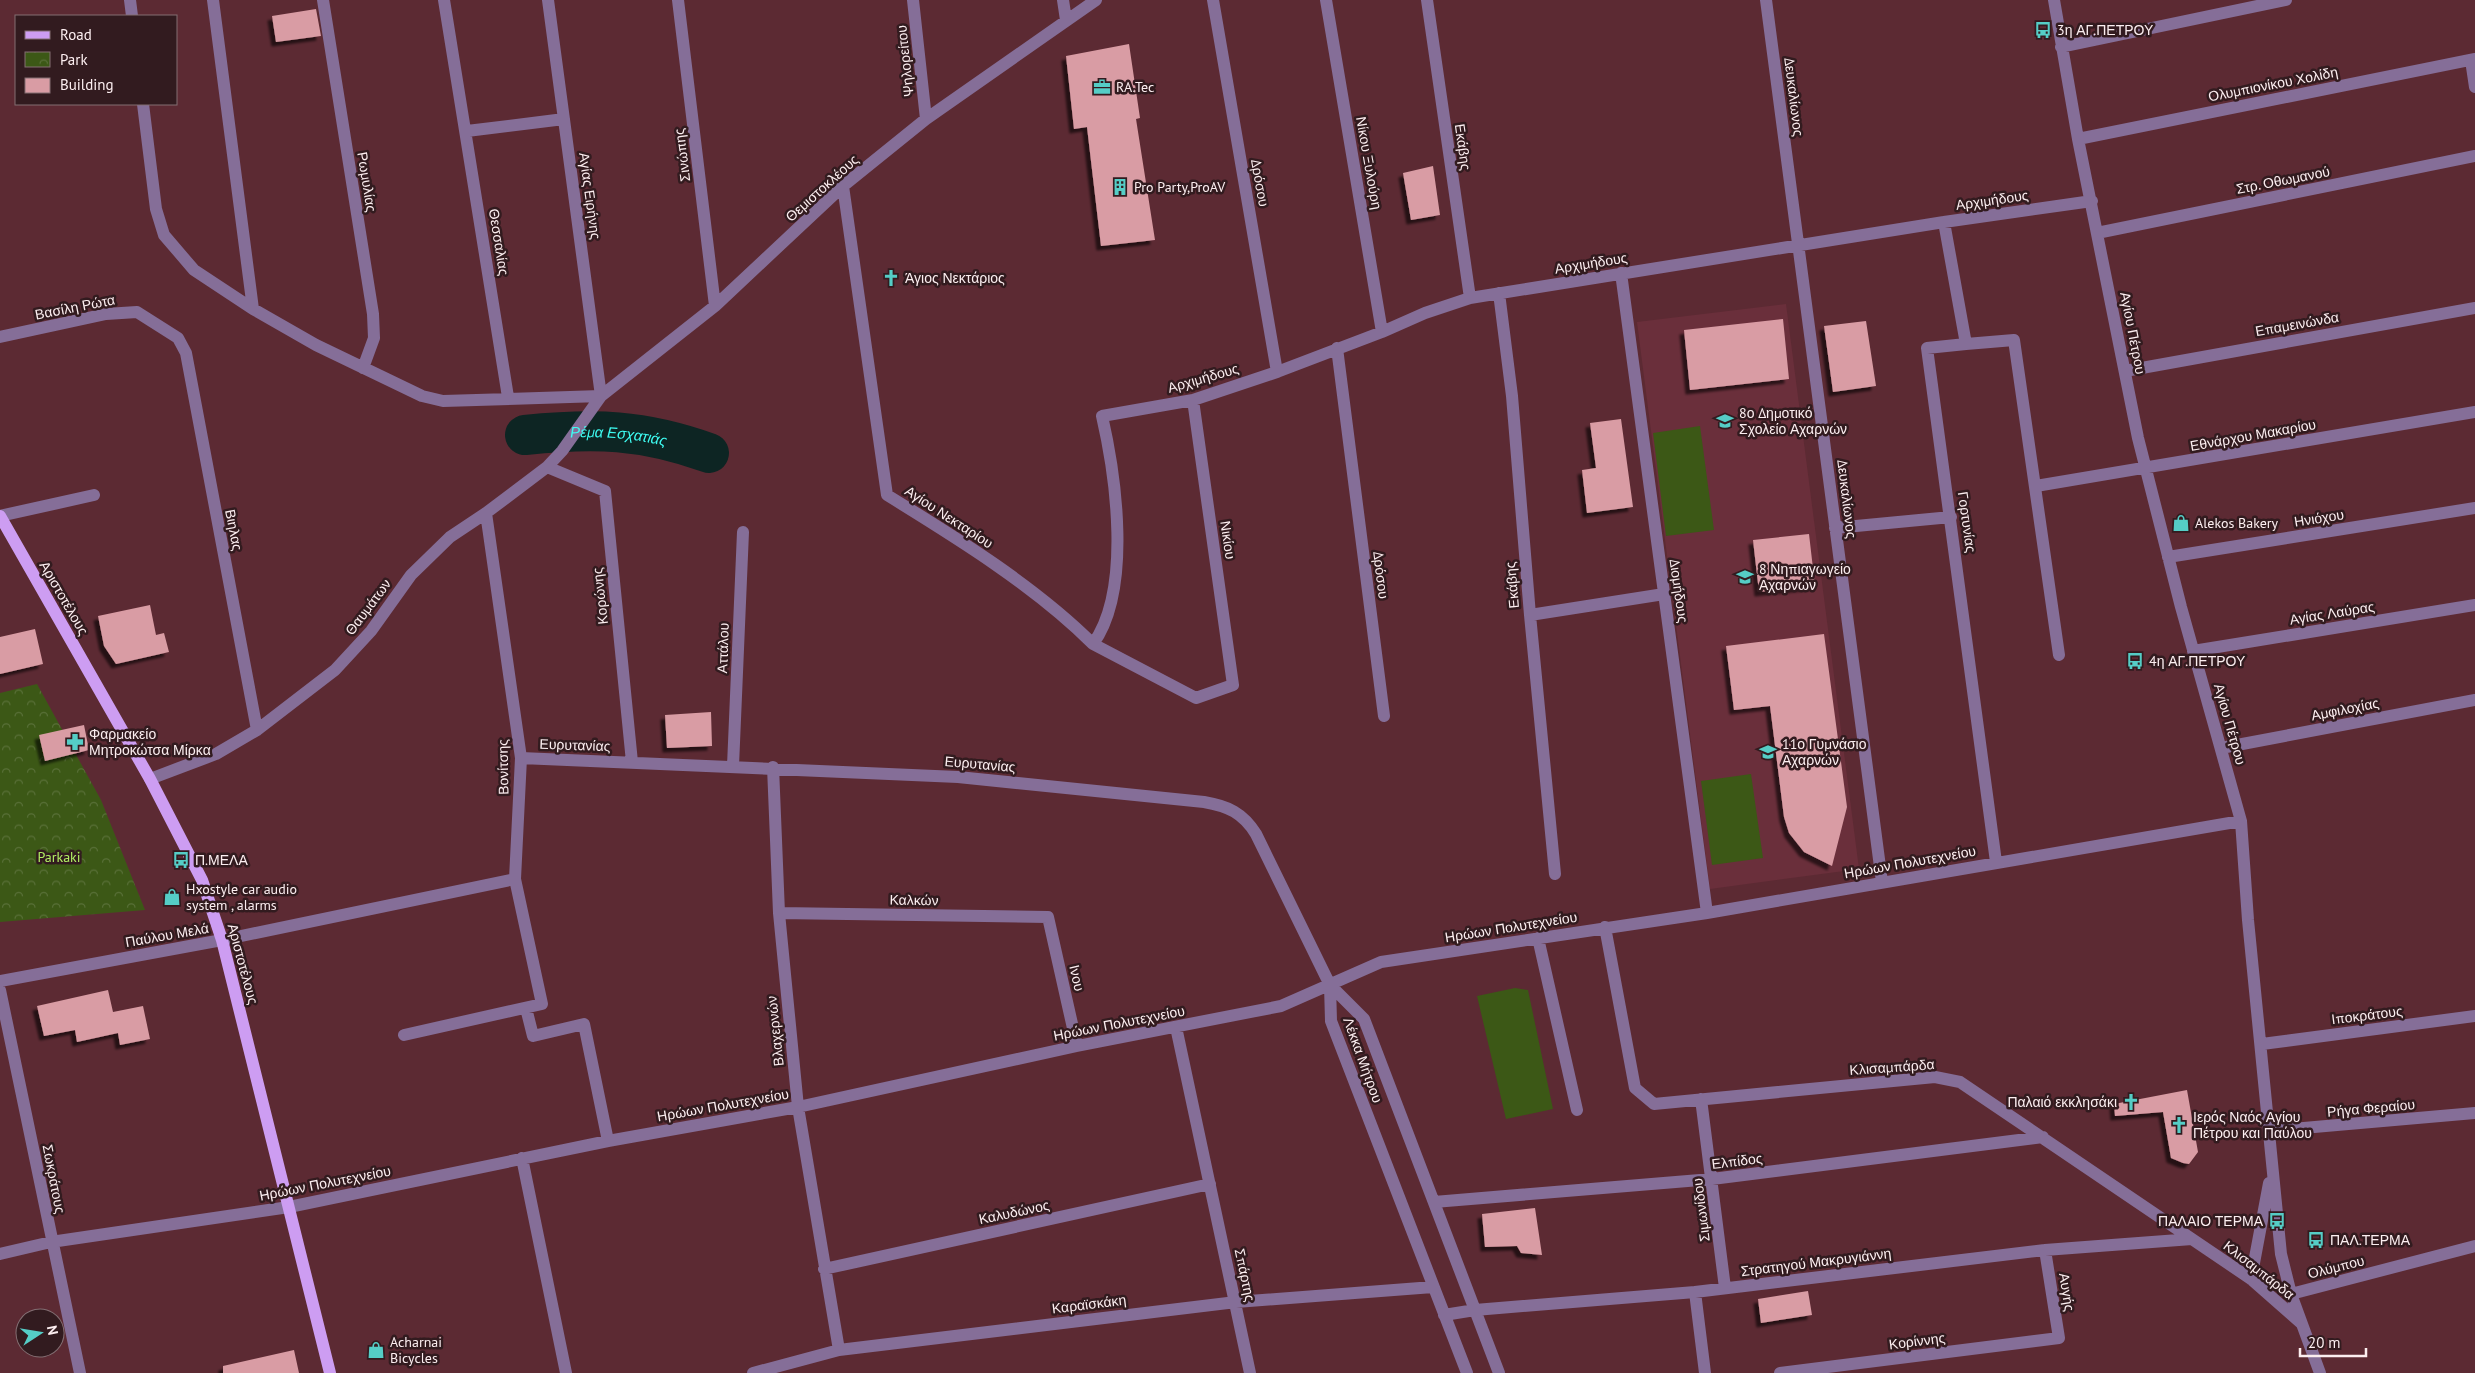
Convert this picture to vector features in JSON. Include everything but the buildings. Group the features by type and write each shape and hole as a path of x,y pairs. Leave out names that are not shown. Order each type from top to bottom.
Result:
{"main road":[{"name":"Αριστοτέλους","path":"0,516 150,779 202,880 222,940 330,1373"}],"street":[{"path":"130,0 132,15"},
{"path":"212,0 254,309"},
{"name":"Ρωμυλίας","path":"323,0 374,314 374,338 363,368"},
{"name":"Θεσσαλίας","path":"444,0 508,398"},
{"name":"Αγίας Ειρήνης","path":"548,0 601,396"},
{"name":"Σινώπης","path":"678,0 715,306"},
{"name":"Ψηλορείτου","path":"913,0 926,119"},
{"path":"1063,0 1066,20"},
{"name":"Θεμιστοκλέους","path":"584,419 601,396 715,306 843,186 926,119 1096,0"},
{"name":"Δρόσου","path":"1213,0 1277,372"},
{"name":"Νίκου Ξυλούρη","path":"1326,0 1382,332"},
{"name":"Εκάβης","path":"1427,0 1470,298"},
{"name":"Δευκαλίωνος","path":"1766,0 1882,882"},
{"name":"Αγίου Πέτρου","path":"2054,0 2078,138 2146,469 2193,651 2241,821 2248,920 2262,1044 2281,1254 2291,1294 2315,1353 2320,1373"},
{"path":"2061,47 2286,0"},
{"path":"2473,59 2475,87"},
{"name":"Ολυμπιονίκου Χολίδη","path":"2078,138 2473,59"},
{"path":"143,105 156,209 164,235 194,270 254,309 316,345 422,396 442,401 601,396"},
{"path":"466,131 564,119"},
{"name":"Στρ. Οθωμανού","path":"2098,232 2475,156"},
{"name":"Αγίου Νεκταρίου","path":"843,186 888,495 1002,569 1080,631 1093,644 1196,698 1233,684"},
{"name":"Αρχιμήδους","path":"1093,644 1101,633 1109,605 1118,541 1114,480 1102,416 1193,400 1277,372 1382,332 1425,313 1470,298 1944,222 2092,201"},
{"path":"1944,222 1966,344 2014,340 2036,486 2058,655"},
{"name":"Διομήδους","path":"1621,273 1707,913"},
{"name":"Εκάβης","path":"1499,293 1512,396 1530,615 1555,874"},
{"name":"Επαμεινώνδα","path":"2125,371 2475,308"},
{"name":"Βασίλη Ρώτα","path":"0,337 106,314 137,312 178,338"},
{"name":"Βιηλας","path":"178,338 186,353 257,730"},
{"name":"Γορτυνίας","path":"1966,344 1927,348 1996,862"},
{"name":"Δρόσου","path":"1337,348 1384,716"},
{"name":"Νικίου","path":"1193,400 1233,684"},
{"name":"Εθνάρχου Μακαρίου","path":"2036,486 2146,469 2475,412"},
{"name":"Θαυμάτων","path":"150,779 216,754 257,730 335,670 371,631 411,575 450,537 486,513 547,467 562,451 584,419"},
{"name":"Κορώνης","path":"547,467 605,491 632,762"},
{"path":"0,516 94,495"},
{"name":"Ηνιόχου","path":"2168,557 2475,508"},
{"name":"Βονίτσης","path":"404,1036 542,1004 516,879 521,758 486,513"},
{"path":"1835,528 1951,516"},
{"name":"Αττάλου","path":"733,766 743,532"},
{"path":"1530,615 1664,594"},
{"name":"Αγίας Λαύρας","path":"2193,651 2475,605"},
{"name":"Αμφιλοχίας","path":"2221,748 2475,700"},
{"name":"Ευρυτανίας","path":"521,758 773,767 966,777 1204,802 1232,809 1250,824 1256,834 1330,985"},
{"name":"Βλαχερνών","path":"773,767 779,913 798,1107 838,1350"},
{"name":"Ηρώων Πολυτεχνείου","path":"0,1254 51,1242 289,1207 608,1141 798,1107 1077,1046 1281,1006 1381,962 1707,913 2241,821"},
{"name":"Παύλου Μελά","path":"0,980 222,940 516,879"},
{"name":"Καλκών","path":"779,913 1048,918"},
{"name":"Ινου","path":"1048,918 1077,1046"},
{"name":"Κλισαμπάρδα","path":"1605,927 1635,1088 1654,1104 1935,1077 1960,1082 2251,1279 2304,1326 2315,1353"},
{"path":"1538,938 1577,1110"},
{"name":"Λέκκα Μήτρου","path":"1330,985 1364,1019 1499,1373"},
{"name":"Λέκκα Μήτρου","path":"1330,985 1331,1020 1467,1373"},
{"name":"Σωκράτους","path":"0,990 51,1242 80,1373"},
{"path":"526,1008 533,1036 584,1024 608,1141"},
{"name":"Ιποκράτους","path":"2262,1044 2475,1016"},
{"name":"Σπάρτης","path":"1176,1026 1250,1373"},
{"name":"Σιμωνίδου","path":"1701,1100 1725,1288"},
{"name":"Ρήγα Φεραίου","path":"2270,1131 2475,1113"},
{"path":"2251,1279 2270,1180 2270,1131"},
{"name":"Ελπίδος","path":"1434,1202 1712,1179 2043,1137"},
{"path":"522,1158 566,1373"},
{"name":"Καλυδώνος","path":"824,1269 1210,1184"},
{"name":"Στρατηγού Μακρυγιάννη","path":"1444,1315 1475,1310 1695,1292 2045,1250 2192,1239"},
{"name":"Ολύμπου","path":"2291,1294 2475,1246"},
{"name":"Αυγής","path":"2045,1250 2059,1338"},
{"name":"Καραϊσκάκη","path":"753,1373 838,1350 1236,1302 1433,1287"},
{"path":"1695,1292 1704,1373"},
{"name":"Κορίννης","path":"1780,1373 2059,1338"}],"shaded area":[{"path":"1786,304 1859,869 1710,889 1637,322"}],"green space":[{"path":"1700,426 1714,530 1666,536 1653,433"},
{"name":"Parkaki","path":"37,684 101,800 145,910 0,922 0,693"},
{"path":"1751,774 1763,858 1712,865 1701,781"},
{"path":"1515,988 1528,990 1553,1109 1506,1119 1477,996"}],"waterway":[{"name":"Ρέμα Εσχατιάς","path":"525,435 574,431 618,432 662,439 709,453"}],"place":[{"name":"3η ΑΓ.ΠΕΤΡΟΥ","path":"2043,30"},
{"name":"RA.Tec","path":"1102,87"},
{"name":"Pro Party,ProAV","path":"1120,187"},
{"name":"Άγιος Νεκτάριος","path":"891,278"},
{"name":"8ο Δημοτικό Σχολείο Αχαρνών","path":"1725,421"},
{"name":"Alekos Bakery","path":"2181,523"},
{"name":"8 Νηπιαγωγείο Αχαρνών","path":"1745,577"},
{"name":"4η ΑΓ.ΠΕΤΡΟΥ","path":"2135,661"},
{"name":"Φαρμακείο Μητροκώτσα Μίρκα","path":"75,742"},
{"name":"11ο Γυμνάσιο Αχαρνών","path":"1768,752"},
{"name":"Π.ΜΕΛΑ","path":"181,860"},
{"name":"Hxostyle car audio system , alarms","path":"172,897"},
{"name":"Παλαιό εκκλησάκι","path":"2131,1102"},
{"name":"Ιερός Ναός Αγίου Πέτρου και Παύλου","path":"2179,1125"},
{"name":"ΠΑΛΑΙΟ ΤΕΡΜΑ","path":"2277,1221"},
{"name":"ΠΑΛ.ΤΕΡΜΑ","path":"2316,1240"},
{"name":"Acharnai Bicycles","path":"376,1350"}]}
